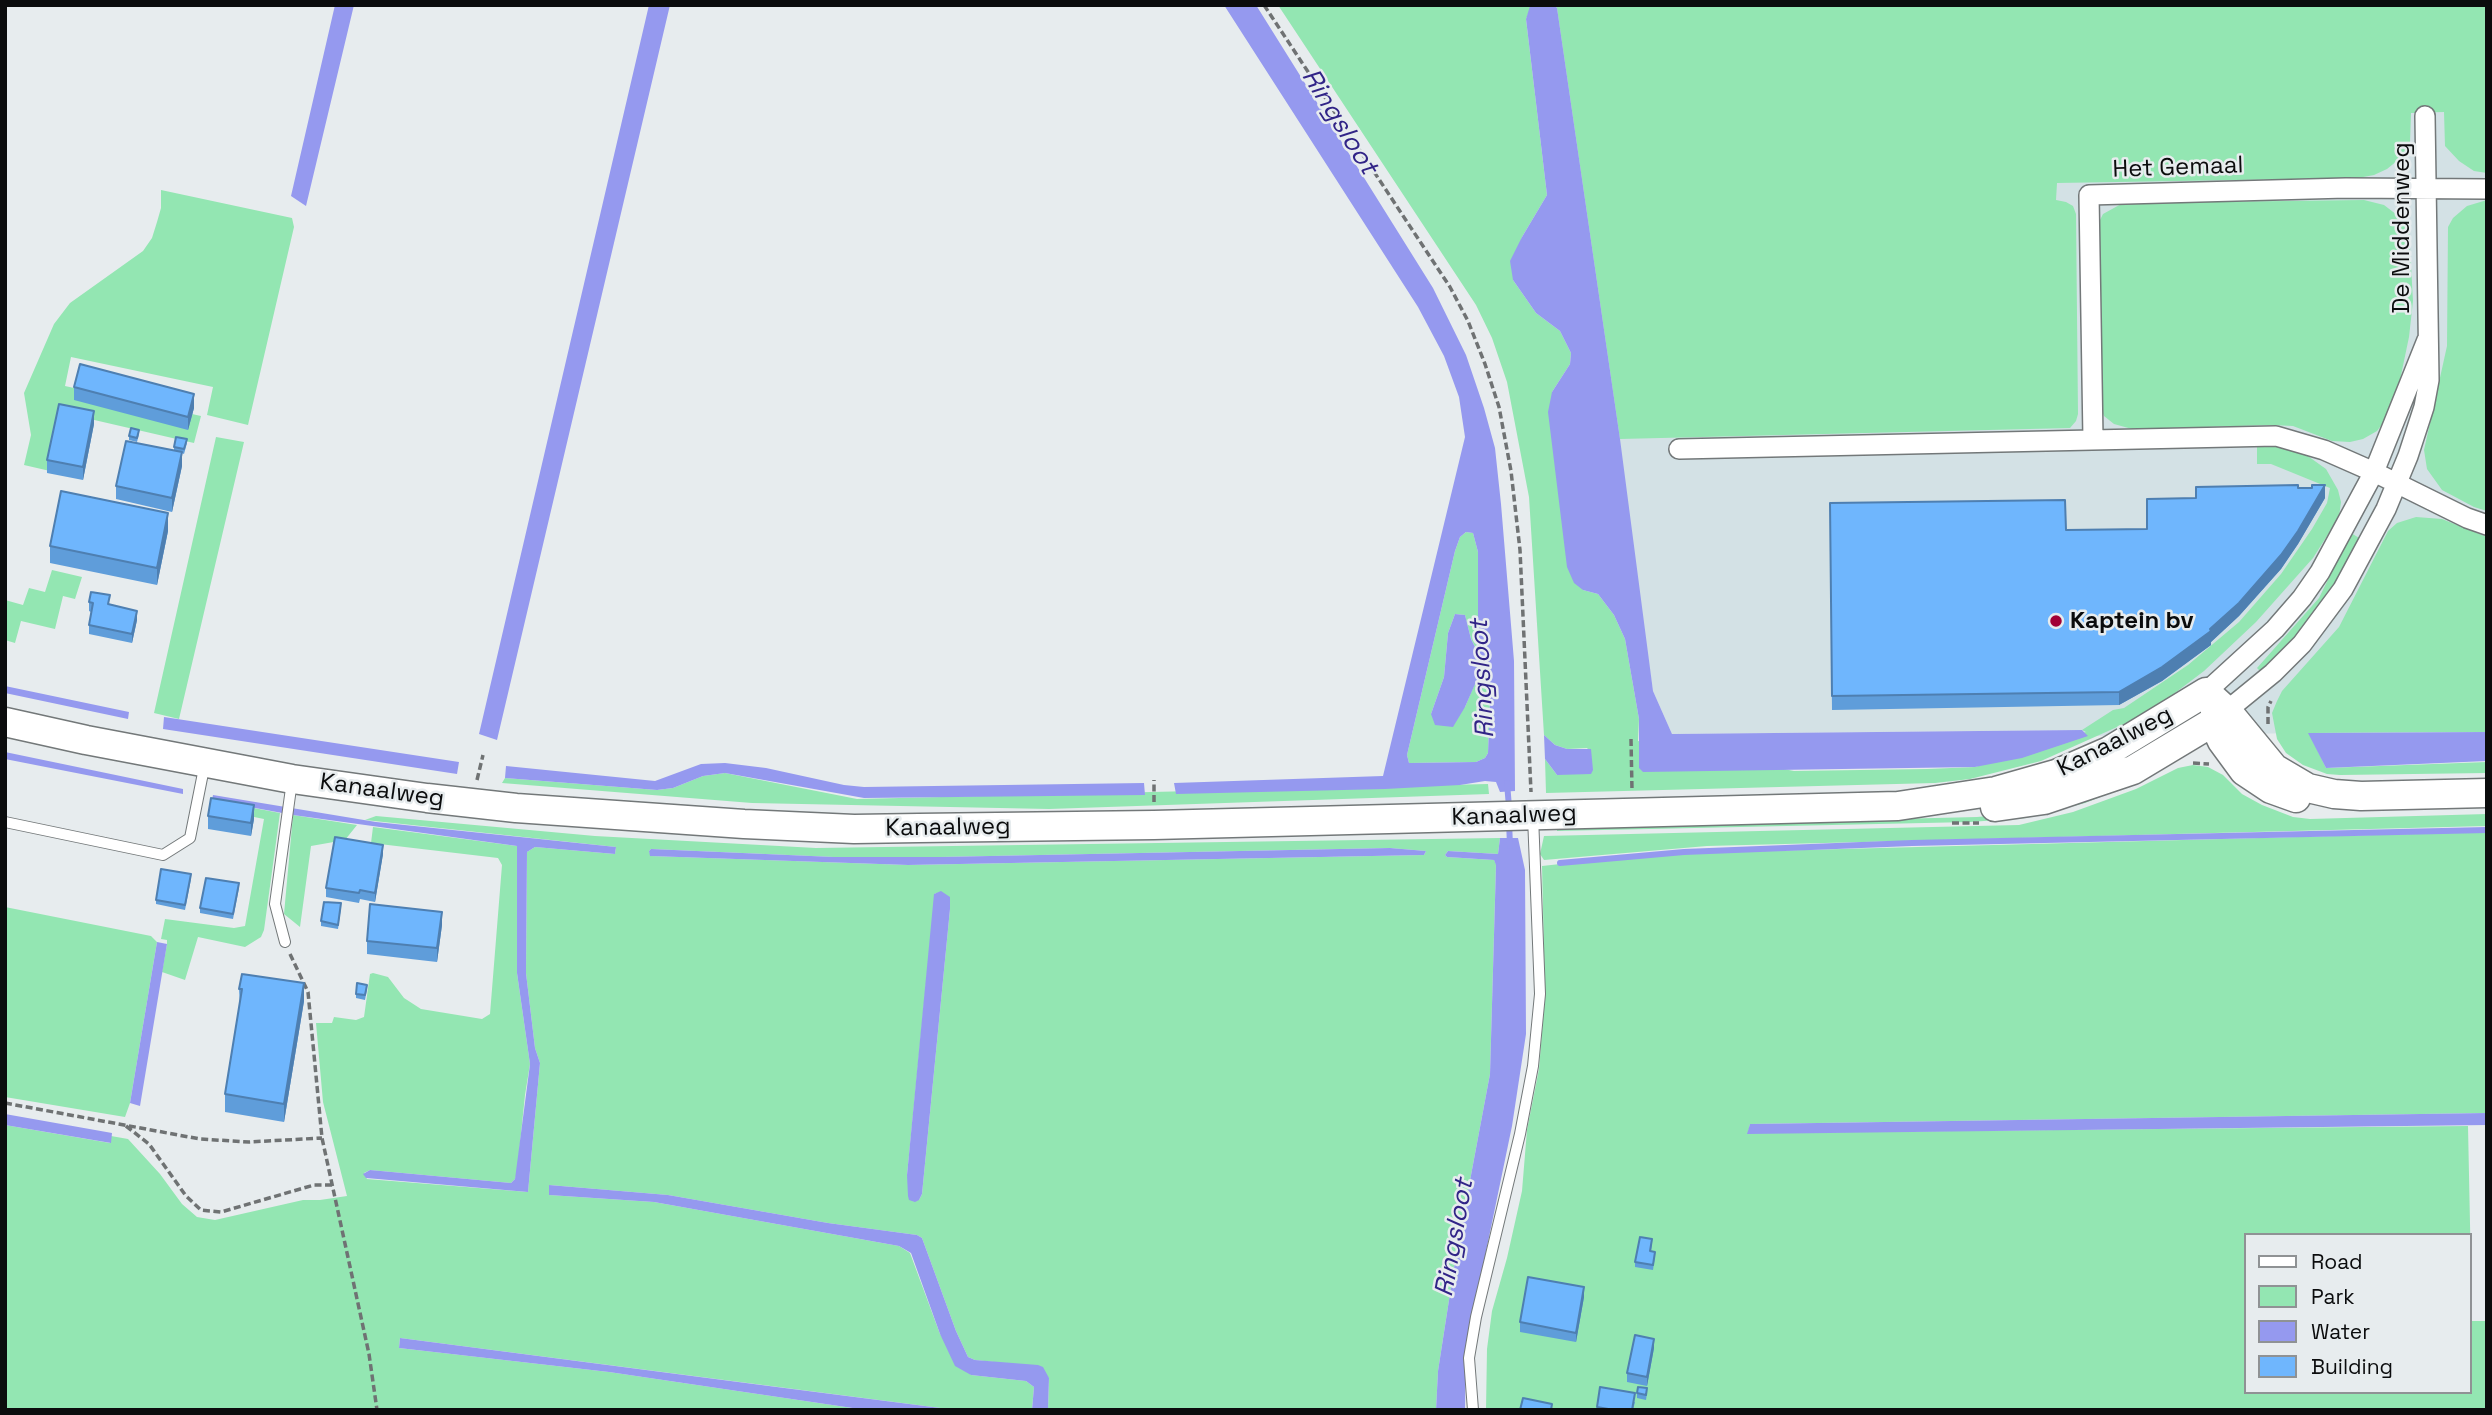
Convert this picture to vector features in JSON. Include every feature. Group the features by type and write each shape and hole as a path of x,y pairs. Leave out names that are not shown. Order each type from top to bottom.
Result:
{"street":[{"name":"De Middenweg","path":"2220,717 2259,687 2302,644 2357,565 2398,483 2424,407 2429,380 2426,116"},
{"name":"Het Gemaal","path":"2093,439 2089,195 2347,188 2428,190"},
{"path":"2428,190 2487,189"},
{"name":"De Middenweg","path":"2206,692 2275,629 2320,572 2374,472 2427,340"},
{"path":"1679,449 2276,436 2306,443 2487,525"},
{"name":"Kanaalweg","path":"5,722 205,763 290,791 744,824 854,829 1492,817 1528,806 1632,813 1898,806 1996,791 2056,774 2109,751 2206,692"},
{"path":"2206,692 2220,717 2284,775 2308,788 2333,794 2361,796 2487,793"},
{"name":"Kanaalweg","path":"1898,806 1930,812 2044,800 2133,770 2220,717"}],"lane":[{"path":"5,822 163,855 190,838 205,763"},
{"path":"285,942 275,904 290,791"},
{"path":"1473,1410 1469,1358 1471,1344 1520,1135 1533,1066 1540,994 1528,806"}],"path":[{"path":"1264,5 1437,265 1468,321 1485,364 1499,407 1511,471 1520,550 1528,806"},
{"path":"1630,739 1632,813"},
{"path":"2189,763 2206,763 2213,766"},
{"path":"1154,807 1160,807"},
{"path":"285,942 309,992 322,1138 369,1354 377,1410"},
{"path":"5,1103 200,1139 249,1142 322,1138"},
{"path":"124,1125 149,1144 186,1196 201,1210 222,1212 314,1185 333,1185"}],"shaded area":[{"path":"1548,5 2487,5 2487,726 2308,733 2088,736 2082,730 1672,734 1653,691"}],"green space":[{"path":"1278,5 1532,5 1526,19 1547,195 1522,237 1513,280 1536,313 1560,331 1571,353 1570,364 1552,392 1583,590 1598,594 1614,615 1625,639 1639,719 1638,741 1794,771 1927,769 1975,767 2086,732 2082,730 2113,710 2124,708 2188,665 2239,622 2281,574 2312,529 2327,503 2330,488 2271,464 2257,464 2257,446 2288,447 2305,454 2326,469 2338,490 2341,502 2339,517 2313,558 2256,622 2204,671 2135,719 2041,761 1970,779 1935,783 1546,793 1545,759 1557,775 1588,748 1567,749 1555,745 1544,735 1529,497 1507,382 1492,338 1476,305"},
{"path":"1554,5 2487,5 2487,173 2474,171 2459,161 2445,146 2444,112 2411,113 2410,143 2403,156 2387,169 2358,178 2057,183 2056,200 2073,206 2076,214 2078,414 2070,428 1620,439 1557,8"},
{"path":"161,190 292,218 294,227 248,425 207,415 213,387 71,357 65,386 201,416 194,443 64,413 50,471 24,465 31,435 24,393 54,324 70,303 143,251 152,238 157,222 161,208"},
{"path":"2364,200 2384,205 2401,218 2409,229 2413,301 2409,337 2400,380 2383,423 2377,431 2363,439 2350,442 2332,441 2293,426 2132,429 2114,424 2104,416 2100,407 2098,224 2103,214 2123,203"},
{"path":"2487,200 2487,511 2442,490 2427,469 2424,450 2447,346 2448,227 2453,218 2467,206"},
{"path":"216,437 244,442 179,719 154,713"},
{"path":"2416,517 2442,519 2487,537 2487,732 2309,733 2326,768 2487,762 2487,773 2340,775 2327,774 2303,765 2286,753 2277,739 2272,713 2277,701 2282,691 2339,627 2388,531 2397,523"},
{"path":"1466,532 1473,533 1478,552 1478,646 1475,647 1471,639 1465,615 1455,614 1448,633 1444,677 1431,714 1465,707 1476,681 1486,681 1490,701 1488,753 1485,758 1476,762 1409,763 1407,755 1455,551 1460,537"},
{"path":"2351,533 2364,541 2313,620 2263,674 2257,668 2319,598"},
{"path":"52,570 82,577 75,599 63,596 55,629 21,621 15,643 5,640 5,600 23,605 29,588 45,592"},
{"path":"2152,765 2156,773 2136,783 2085,803 2026,818 1970,822 1557,831 1557,827 2009,814"},
{"path":"2193,765 2208,767 2223,775 2242,794 2293,817 2310,819 2487,814 2487,826 1707,846 1544,860 1540,854 1544,836 2019,825 2073,812 2136,789 2178,768"},
{"path":"725,773 857,799 1488,784 1489,794 1049,809 752,803 502,783 505,778 657,790 673,788 703,776"},
{"path":"212,800 280,813 264,930 261,937 245,947 198,937 185,980 162,972 167,944 167,940 161,939 165,919 234,928 245,926 264,819 210,808"},
{"path":"293,815 357,825 345,840 311,846 300,927 284,914"},
{"path":"376,816 595,836 816,848 1500,838 1498,854 1448,851 1445,855 1494,860 1496,864 1490,1074 1456,1255 1438,1371 1436,1410 1048,1410 1049,1378 968,1357 922,1238 917,1235 828,1223 668,1195 549,1185 549,1195 654,1202 899,1246 910,1253 940,1334 971,1375 1026,1381 1034,1387 1032,1410 956,1410 400,1338 399,1348 609,1372 866,1410 5,1410 5,1125 110,1143 111,1136 128,1139 160,1174 182,1204 197,1217 215,1220 303,1200 347,1196 323,1102 316,1023 332,1023 334,1017 356,1020 364,1017 370,974 373,973 388,977 404,998 421,1009 482,1019 490,1014 502,865 498,858 371,843 373,827 517,846 519,849 517,973 530,1064 517,1173 511,1183 370,1170 364,1173 367,1179 528,1192 540,1063 535,1048 526,973 527,852 535,847 615,854 616,847 365,820","holes":["1390,848 1426,851 1424,855 908,865 651,856 649,851 834,857 940,857","935,893 950,909 922,1194 919,1200 907,1175"]},
{"path":"2487,832 2487,1113 1750,1124 1748,1133 2468,1126 2470,1233 2244,1233 2244,1394 2471,1394 2471,1272 2472,1321 2487,1321 2487,1410 1486,1410 1487,1349 1492,1311 1522,1191 1527,1130 1539,1069 1545,994 1542,866 1652,854"},
{"path":"5,907 151,936 157,942 130,1103 125,1117 5,1097"}],"water":[{"path":"335,5 354,5 306,206 291,196"},
{"path":"649,5 670,5 497,740 479,734"},
{"path":"1224,5 1256,5 1433,288 1466,355 1495,448 1514,661 1515,791 1500,792 1496,782 1485,781 1385,789 1176,794 1174,783 1383,776 1465,437 1459,397 1444,356 1418,307","holes":["1466,532 1473,533 1478,552 1478,646 1475,647 1471,639 1465,615 1455,614 1448,633 1444,677 1431,714 1435,725 1453,727 1476,682 1486,681 1490,701 1488,753 1485,758 1476,762 1409,763 1407,755 1455,551 1460,537"]},
{"path":"1554,5 1557,8 1620,439 1653,691 1672,734 2082,730 2088,736 2022,758 1975,767 1643,772 1639,768 1639,719 1625,639 1614,615 1598,594 1583,590 1574,583 1567,567 1548,412 1552,392 1570,364 1571,353 1560,331 1536,313 1513,280 1510,261 1547,195 1526,19 1530,6"},
{"path":"5,686 129,712 128,719 5,693"},
{"path":"164,717 459,762 457,774 163,729"},
{"path":"2487,732 2487,761 2326,768 2308,733"},
{"path":"1544,735 1555,745 1567,749 1591,749 1591,774 1557,775 1545,759"},
{"path":"5,752 183,789 183,794 5,759"},
{"path":"725,763 864,787 1144,783 1145,795 864,798 725,773 703,776 673,788 657,790 505,778 506,766 655,781 701,764"},
{"path":"213,795 376,822 616,847 615,854 535,847 527,852 526,973 535,1048 540,1063 528,1192 366,1178 363,1174 370,1170 511,1183 515,1179 530,1064 517,973 517,846 293,815 212,800"},
{"path":"1500,838 1518,838 1525,870 1526,1034 1512,1126 1466,1348 1465,1410 1436,1410 1438,1371 1456,1255 1490,1074 1496,865 1494,860 1445,855 1448,851 1498,854"},
{"path":"1390,848 1426,851 1424,855 908,865 650,856 649,851 834,857 940,857"},
{"path":"941,891 950,897 950,909 922,1194 915,1202 909,1200 907,1175 934,894"},
{"path":"157,942 167,944 140,1106 130,1103"},
{"path":"2487,1113 2487,1125 1747,1134 1750,1124"},
{"path":"5,1114 112,1133 111,1143 5,1125"},
{"path":"549,1185 668,1195 828,1223 917,1235 922,1238 968,1357 1043,1367 1049,1378 1048,1410 1032,1410 1034,1387 1026,1381 971,1375 955,1366 940,1334 911,1253 899,1246 654,1202 549,1195"},
{"path":"400,1338 956,1410 866,1410 609,1372 399,1348"}],"building":[{"path":"80,364 194,394 188,417 74,387"},
{"path":"59,404 94,411 83,467 47,460"},
{"path":"131,428 139,430 137,438 129,436"},
{"path":"176,437 187,439 184,449 174,447"},
{"path":"126,441 182,452 172,498 116,486"},
{"path":"2298,485 2298,488 2312,488 2312,485 2325,485 2281,555 2211,631 2162,667 2119,692 1832,696 1830,503 2065,500 2066,530 2147,529 2147,499 2196,498 2196,487"},
{"path":"61,491 168,513 157,568 50,546"},
{"path":"91,592 110,595 108,604 137,611 132,634 89,625 93,603 89,602"},
{"path":"211,798 254,805 251,823 208,816"},
{"path":"335,837 383,845 375,893 326,888"},
{"path":"161,869 191,874 185,905 156,900"},
{"path":"206,878 239,883 233,914 200,908"},
{"path":"324,902 341,903 338,925 321,921"},
{"path":"370,904 442,912 437,948 367,941"},
{"path":"242,974 304,983 284,1104 225,1094 242,989 239,989"},
{"path":"357,983 367,985 365,995 356,994"},
{"path":"1640,1237 1652,1239 1650,1251 1655,1252 1653,1265 1635,1262"},
{"path":"1528,1277 1584,1287 1576,1333 1520,1322"},
{"path":"1635,1335 1654,1339 1647,1377 1627,1373"},
{"path":"1600,1387 1635,1393 1632,1410 1597,1407"},
{"path":"1638,1387 1647,1388 1646,1395 1637,1393"},
{"path":"1523,1398 1552,1404 1551,1410 1520,1410"}],"waterway":[{"name":"Ringsloot","path":"1507,783 1509,807"},
{"name":"Ringsloot","path":"1509,821 1510,846"},
{"path":"1560,863 1684,852 1912,843 2487,830"}],"place":[{"name":"Kaptein bv","path":"2056,621"}]}
